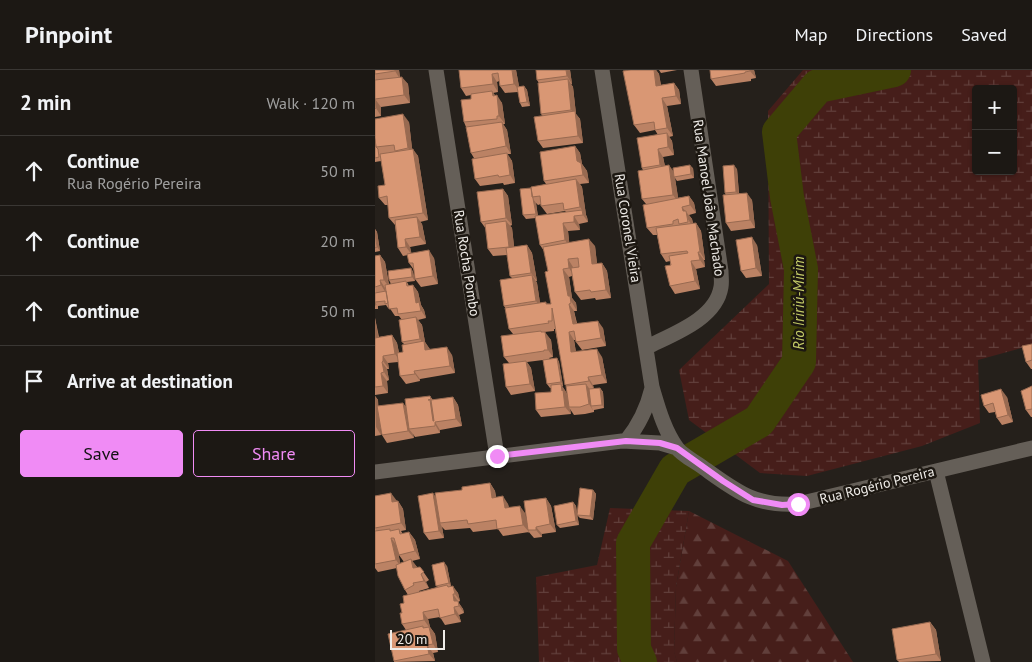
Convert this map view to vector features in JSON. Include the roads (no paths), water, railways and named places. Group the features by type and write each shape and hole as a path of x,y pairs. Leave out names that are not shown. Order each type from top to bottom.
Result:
{"street":[{"name":"Rua Rocha Pombo","path":"436,70 497,456"},
{"name":"Rua Coronel Vieira","path":"602,70 652,387"},
{"name":"Rua Manoel João Machado","path":"647,347 688,326 705,314 715,302 721,288 721,271 691,70"},
{"path":"626,441 643,416 652,387"},
{"path":"652,387 659,410 679,450"},
{"path":"375,472 626,441 660,443 679,450"},
{"name":"Rua Rogério Pereira","path":"679,450 753,500 782,505 798,504 1032,448"},
{"path":"937,471 983,662"}],"waterway":[{"name":"Rio Iririú-Mirim","path":"640,662 634,649 633,543 675,470 759,421 799,362 801,269 787,197 779,132 818,86 894,70"}]}
